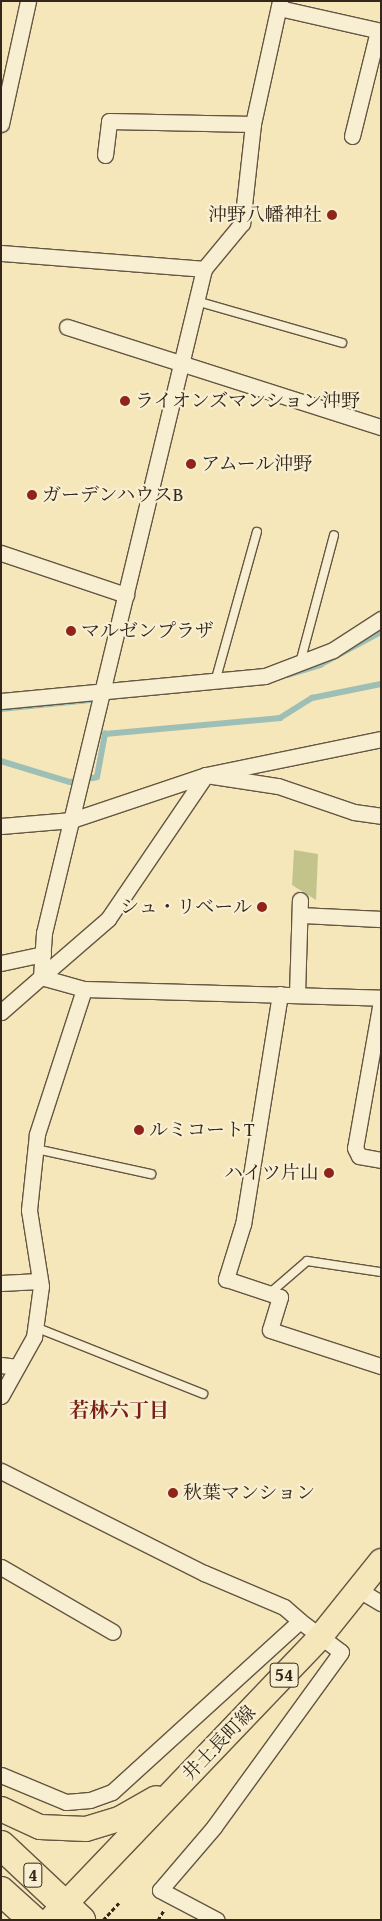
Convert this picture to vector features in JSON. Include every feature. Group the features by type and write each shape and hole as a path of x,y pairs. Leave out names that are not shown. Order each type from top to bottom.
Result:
{"highway":[{"name":"4","path":"1,1845 65,1915"},
{"name":"4","path":"1,1891 33,1920"}],"main road":[{"name":"井土長町線","path":"65,1915 180,1784 321,1636 381,1560"},
{"path":"1,1809 40,1826 86,1828 121,1818 180,1784"}],"street":[{"path":"1,124 28,1"},
{"path":"41,977 42,954 72,820 204,269 242,223 254,124 280,5 379,31 352,136"},
{"path":"104,155 109,121 254,124"},
{"path":"1,253 204,269"},
{"path":"67,327 381,427"},
{"path":"1,553 126,595"},
{"path":"1,701 100,699 265,676 333,650 381,618"},
{"path":"1,826 72,820 206,775 381,740"},
{"path":"206,775 278,786 354,812 381,816"},
{"path":"1,1012 108,919 206,775"},
{"path":"297,994 300,908 381,919"},
{"path":"1,963 42,954"},
{"path":"41,977 84,989 297,994 381,999 355,1148 359,1156 381,1160"},
{"path":"1,1396 18,1367 35,1327 39,1281 29,1210 36,1149 84,989"},
{"path":"280,994 242,1224 226,1279 280,1297 270,1330 381,1366"},
{"path":"1,1283 39,1281"},
{"path":"1,1365 18,1367"},
{"path":"1,1471 204,1573 284,1607 342,1652 214,1827 160,1890 217,1920"},
{"path":"1,1566 113,1632"},
{"path":"359,1590 381,1603"},
{"path":"1,1776 66,1802 90,1800 112,1792 300,1620"}],"lane":[{"path":"196,301 342,343"},
{"path":"215,682 257,532"},
{"path":"300,663 334,535"},
{"path":"36,1149 151,1174"},
{"path":"270,1293 307,1261 381,1272"},
{"path":"35,1327 203,1394"}],"path":[{"path":"103,1920 121,1901"}],"green space":[{"path":"294,850 318,854 316,900 292,885"}],"waterway":[{"path":"288,675 320,665 381,632"},
{"path":"1,761 70,782 97,777 105,734 280,718 312,698 381,684"},
{"path":"1,709 99,699"}],"place":[{"name":"沖野八幡神社","path":"332,215"},
{"name":"ライオンズマンション沖野","path":"125,401"},
{"name":"アムール沖野","path":"191,464"},
{"name":"ガーデンハウスB","path":"32,495"},
{"name":"マルゼンプラザ","path":"71,631"},
{"name":"シュ・リベール","path":"262,907"},
{"name":"ルミコートT","path":"139,1130"},
{"name":"ハイツ片山","path":"329,1173"},
{"name":"秋葉マンション","path":"173,1493"}],"district":[{"name":"若林六丁目","path":"119,1409"}]}
